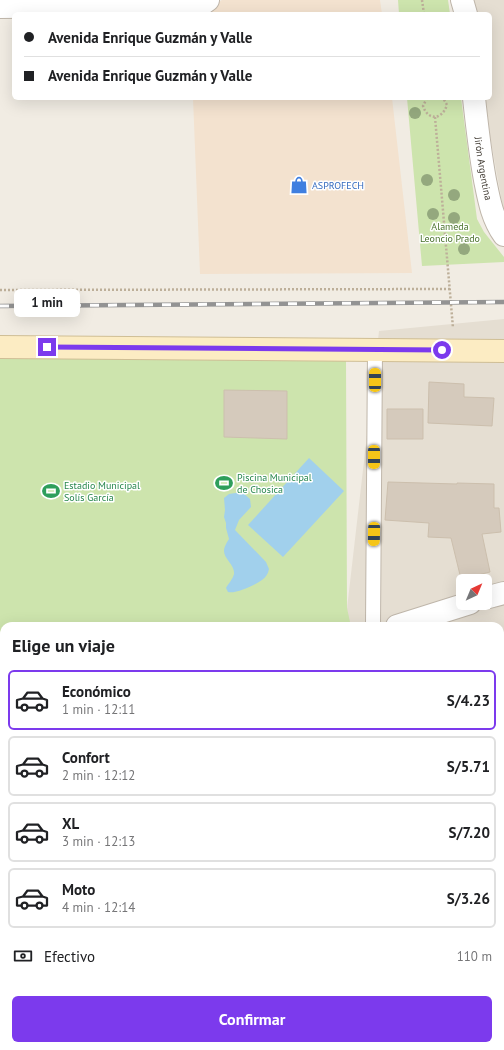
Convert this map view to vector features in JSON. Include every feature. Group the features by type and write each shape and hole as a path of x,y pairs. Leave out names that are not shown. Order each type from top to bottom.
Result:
{"street":[{"path":"0,7 200,5 208,0"},
{"path":"462,0 465,12"},
{"name":"Jirón Argentina","path":"474,100 479,148 492,212 504,235"},
{"path":"0,347 504,351"},
{"path":"492,596 504,593"},
{"path":"410,622 456,607"}],"lane":[{"path":"373,622 375,350"}],"path":[{"path":"422,0 424,12"},
{"path":"426,100 423,106 425,112 435,117 441,115 445,111 447,105 444,100"},
{"path":"435,117 455,350"},
{"path":"0,290 450,289"}],"shaded area":[{"path":"222,0 380,0 382,12 202,12"},
{"path":"466,0 504,0 504,213 483,100 492,100 492,12 468,12"},
{"name":"ASPROFECH","path":"193,100 392,100 412,273 200,274"},
{"path":"504,319 504,622 345,622 379,331"}],"green space":[{"path":"398,0 448,0 450,12 399,12"},
{"name":"Alameda Leoncio Prado","path":"407,100 461,100 477,219 484,232 504,257 504,262 422,266"},
{"name":"Piscina Municipal de Chosica","path":"0,355 346,358 347,608 350,622 0,622"}],"water":[{"path":"309,458 344,491 283,557 248,525"},
{"path":"242,492 250,499 251,507 239,520 235,530 266,562 269,569 266,577 259,582 250,587 228,592 226,588 233,578 234,571 224,554 225,546 229,539 224,517 224,498 229,494"}],"building":[{"path":"429,382 464,384 464,397 494,398 492,426 428,423"},
{"path":"224,390 287,391 287,439 224,437"},
{"path":"387,409 423,409 423,439 387,439"},
{"path":"388,482 494,484 494,508 499,508 501,532 482,534 490,572 482,574 460,574 451,538 428,537 429,523 385,520"}],"railway":[{"path":"0,306 504,302"}],"place":[{"name":"ASPROFECH","path":"299,185"},
{"name":"Piscina Municipal de Chosica","path":"224,483"},
{"name":"Estadio Municipal Solís García","path":"51,491"}],"route":[{"path":"47,347 442,350"}]}
